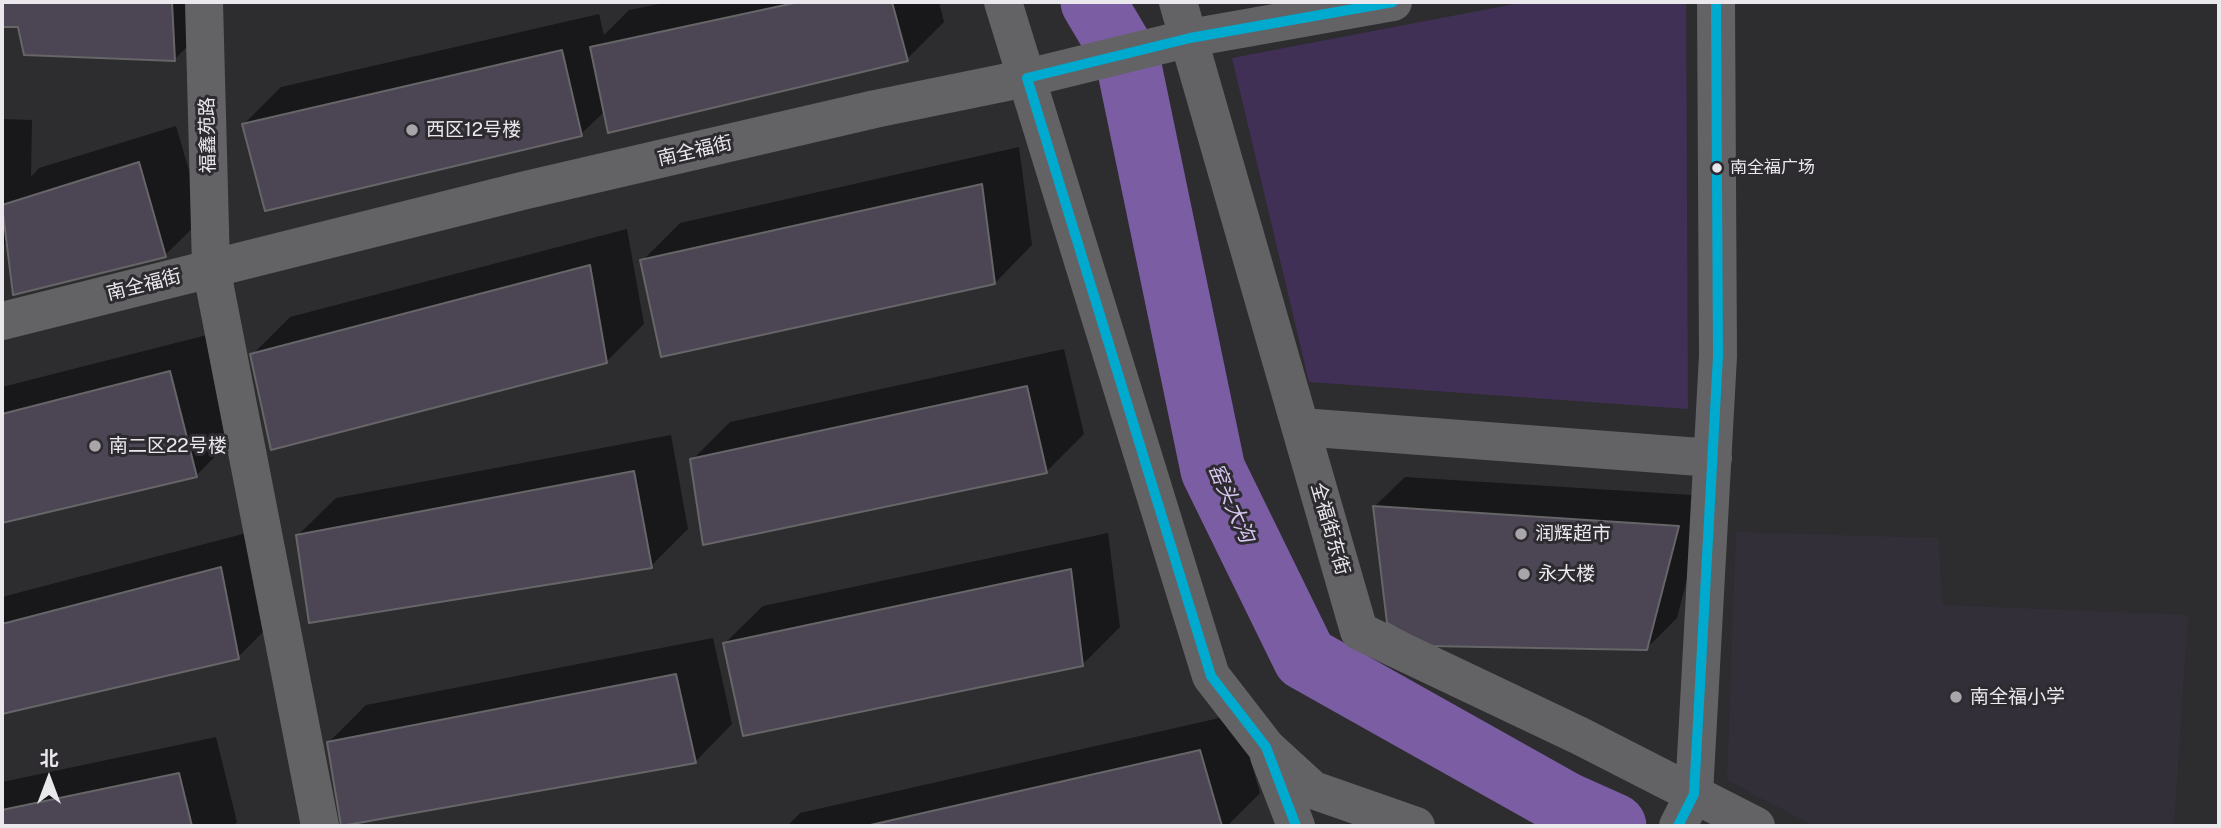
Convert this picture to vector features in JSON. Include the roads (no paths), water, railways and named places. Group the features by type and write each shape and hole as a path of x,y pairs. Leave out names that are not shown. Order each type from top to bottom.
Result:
{"street":[{"name":"福鑫苑路","path":"204,2 211,267 320,826"},
{"path":"1003,2 1211,676 1266,747 1313,790 1416,826"},
{"name":"全福街东街","path":"1178,2 1359,631 1580,736 1686,810 1756,826"},
{"name":"南全福街","path":"2,321 566,180 876,109 1027,78 1190,38 1353,5 1393,2"},
{"path":"1686,810 1713,458 1718,356 1716,2"},
{"path":"1301,427 1713,458"},
{"path":"1266,747 1296,826"}],"waterway":[{"name":"窑头大沟","path":"1093,2 1128,61 1213,470 1305,658 1567,805 1614,826"}],"place":[{"name":"西区12号楼","path":"412,130"},
{"name":"南全福广场","path":"1717,168"},
{"name":"南二区22号楼","path":"95,446"},
{"name":"润辉超市","path":"1521,534"},
{"name":"永大楼","path":"1524,574"},
{"name":"南全福小学","path":"1956,697"}]}
